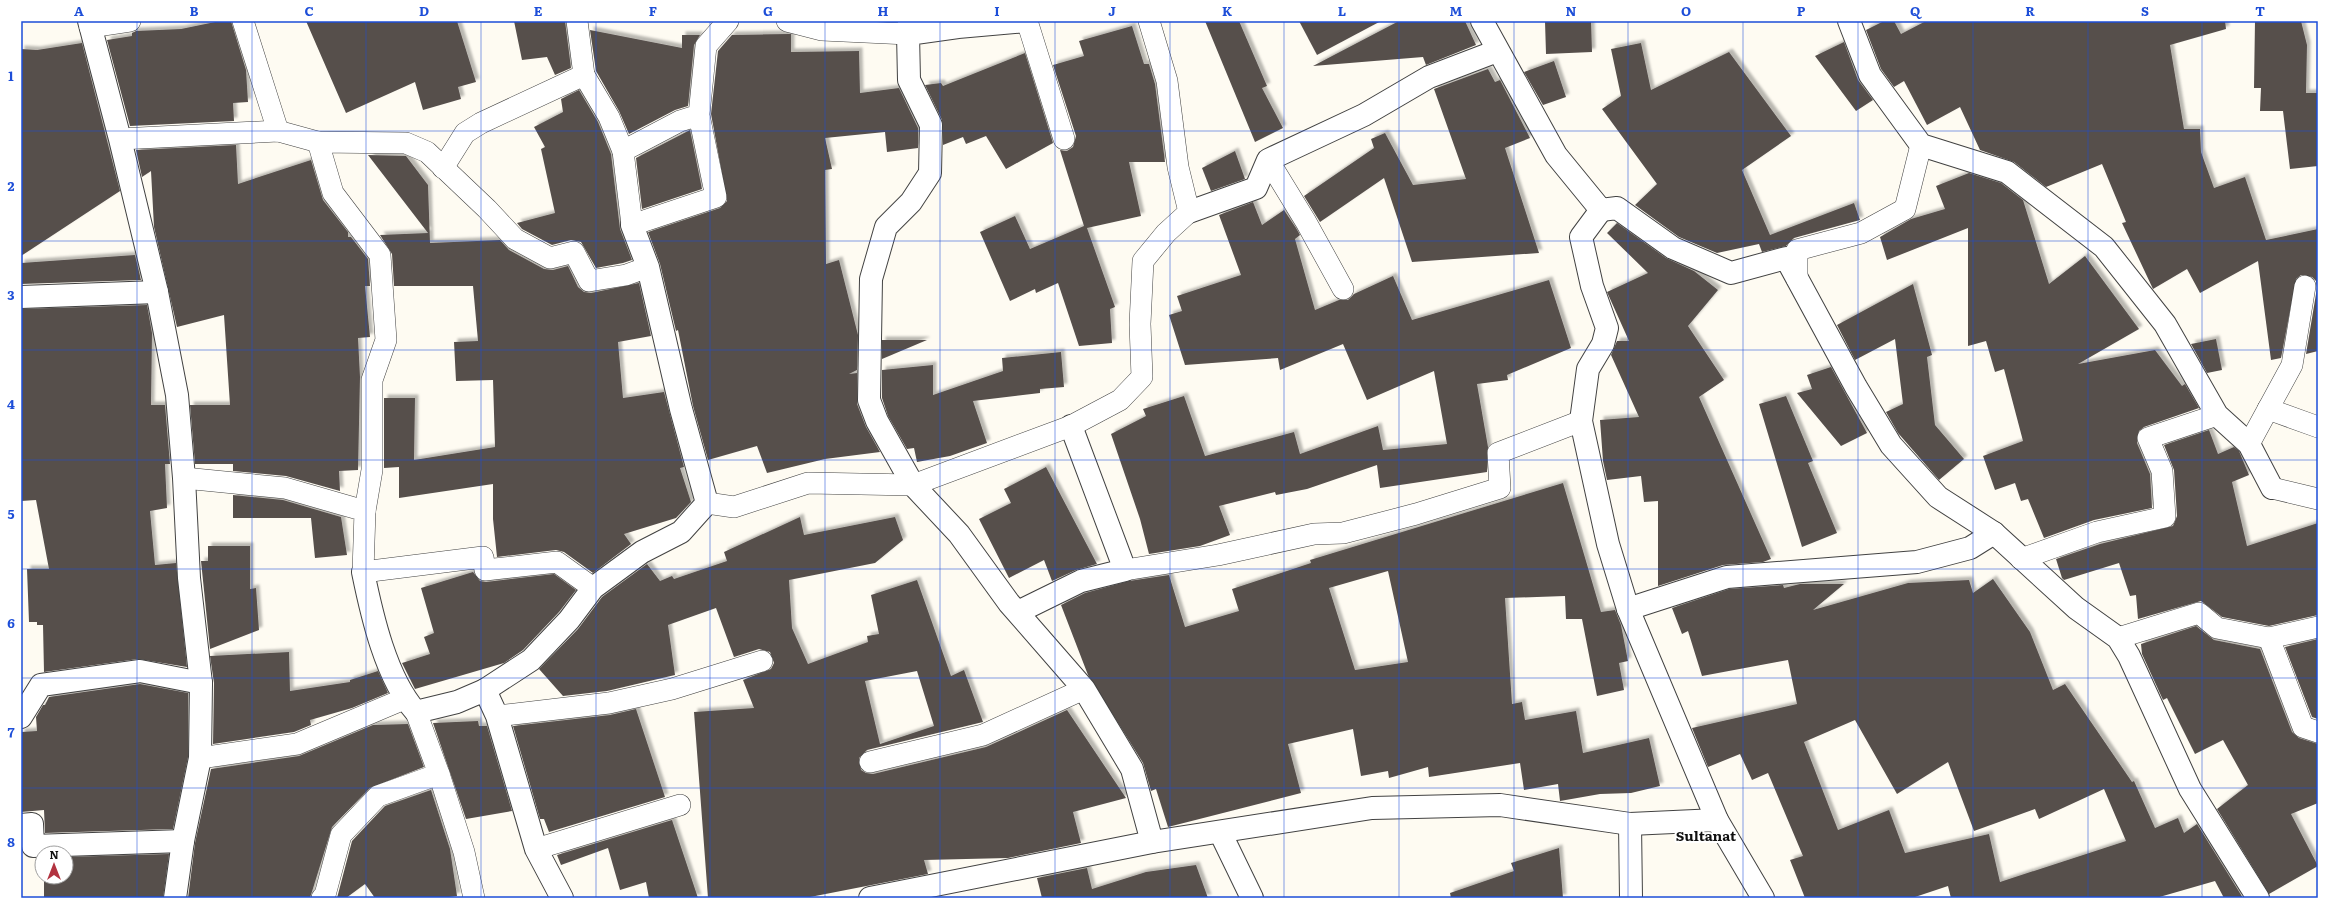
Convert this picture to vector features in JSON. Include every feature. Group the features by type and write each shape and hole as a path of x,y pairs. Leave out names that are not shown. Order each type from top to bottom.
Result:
{"street":[{"path":"1027,21 958,27 908,28 910,80 931,125 930,173 911,202 886,227 871,280 869,400 877,421 913,485 959,534 1009,603 1084,689 1132,769 1152,842"},
{"path":"1482,21 1497,51 1556,155 1601,210"},
{"path":"1850,21 1870,75 1921,145 2007,172 2104,247 2165,324 2217,415 2248,444 2272,488"},
{"path":"89,24 120,139 157,292 177,395 184,478 189,578 201,683 200,758 183,841 174,898"},
{"path":"1189,212 1256,188 1268,160 1364,115 1430,77 1497,51"},
{"path":"1764,898 1717,820 1628,609 1608,544 1581,421 1588,369 1603,344 1607,328 1592,286 1581,237 1601,210 1617,208 1673,248 1731,272 1786,258 1856,387 1891,445 1938,497 1994,533 2076,608 2118,638 2129,656 2190,789 2258,898"},
{"path":"363,572 374,625 410,706 457,702 485,690 531,660 569,620 593,588 642,552 681,532 707,503 681,409 648,267 632,225"},
{"path":"21,297 157,292"},
{"path":"1018,612 1081,581 1125,570 1072,426"},
{"path":"1628,609 1727,577 1917,562 1970,548 1994,533"},
{"path":"21,717 41,685 140,671 201,683"},
{"path":"485,690 496,716 536,849 562,898"},
{"path":"870,898 1152,842 1372,808 1500,805 1630,824 1717,820"},
{"path":"21,825 32,824 33,846 183,841"},
{"path":"1630,824 1631,898"},
{"path":"1220,832 1252,898"}],"lane":[{"path":"89,24 130,21"},
{"path":"243,21 278,130"},
{"path":"577,21 584,75 609,117 623,151 632,225 716,197 699,115 706,46 728,21"},
{"path":"787,21 822,30 908,28"},
{"path":"1027,21 1064,139"},
{"path":"707,503 734,507 808,483 913,485 1072,426 1120,400 1142,377 1140,324 1143,261 1166,232 1189,212 1178,167 1167,81 1149,21"},
{"path":"443,168 465,133 584,75"},
{"path":"623,151 680,121 699,115"},
{"path":"120,139 278,130 318,142 406,143 427,152 488,209 515,240 550,258 574,252 589,281 626,275 648,267"},
{"path":"318,142 333,192 380,255 386,340 372,380 372,470 365,511 363,572 483,556 485,570 557,562 593,588"},
{"path":"1797,280 1797,250 1861,233 1905,209 1921,145"},
{"path":"1268,160 1306,222 1343,289"},
{"path":"2248,444 2292,365 2305,286"},
{"path":"2268,409 2318,427"},
{"path":"2021,559 2097,532 2165,517 2162,471 2148,438 2217,415"},
{"path":"1125,570 1218,555 1314,534 1343,533 1416,514 1500,488 1498,453 1581,421"},
{"path":"184,478 285,488 365,511"},
{"path":"2272,488 2318,499"},
{"path":"2118,638 2199,613 2217,628 2269,638 2318,627"},
{"path":"2269,638 2304,727 2318,732"},
{"path":"496,716 609,703 672,689 762,661"},
{"path":"870,762 983,735 1084,689"},
{"path":"200,758 297,744 410,706 439,774 464,852 474,898"},
{"path":"322,898 325,895 341,835 378,796 439,774"},
{"path":"536,849 680,805"}],"building":[{"path":"220,21 231,21 246,70 248,102 233,103 234,121 130,126 107,40 132,36 132,33 136,31 181,29"},
{"path":"306,21 457,21 476,82 458,87 461,99 423,110 415,82 346,113"},
{"path":"514,21 565,21 571,68 555,75 547,57 522,60"},
{"path":"1205,21 1239,21 1267,86 1262,88 1283,128 1255,142"},
{"path":"1299,21 1381,21 1317,55"},
{"path":"1399,21 1465,21 1476,45 1426,65 1423,57 1313,66"},
{"path":"1545,21 1591,21 1592,52 1546,54"},
{"path":"1884,21 1894,21 1901,34 1926,21 2225,21 2226,29 2170,45 2184,129 2200,129 2201,152 2214,188 2245,177 2266,240 2318,229 2318,351 2306,354 2317,288 2316,281 2312,277 2301,275 2296,279 2281,358 2271,360 2258,261 2200,293 2187,269 2153,289 2122,223 2126,222 2102,164 2046,187 2014,162 1980,150 1960,107 1927,125 1904,81 1894,87 1881,69 1866,30"},
{"path":"2255,21 2301,21 2307,45 2306,93 2318,93 2318,166 2290,169 2283,111 2260,111 2261,88 2254,88"},
{"path":"1132,26 1144,64 1149,64 1155,84 1165,162 1129,162 1141,216 1087,228 1115,307 1110,309 1112,343 1079,346 1058,283 1036,293 1035,289 1010,301 980,232 1015,216 1030,249 1084,226 1060,150 1067,151 1073,147 1076,136 1053,65 1084,56 1079,41"},
{"path":"590,30 682,48 682,35 700,35 694,45 688,106 675,110 629,134 619,111 596,71"},
{"path":"791,34 791,52 859,51 860,93 899,88 918,128 918,148 887,152 885,132 825,138 832,169 825,170 826,264 839,260 858,335 857,370 849,374 857,373 857,404 866,427 880,452 825,459 767,473 757,446 708,460 693,406 678,330 676,331 660,264 648,232 720,208 727,201 711,114 718,51 732,35"},
{"path":"1844,42 1858,80 1873,100 1856,111 1815,56"},
{"path":"82,43 120,191 21,256 21,49 37,50"},
{"path":"1641,43 1651,90 1729,52 1791,136 1742,170 1770,235 1854,203 1860,220 1794,238 1786,246 1762,252 1759,244 1717,253 1679,237 1635,205 1657,184 1602,109 1621,96 1611,49"},
{"path":"1025,53 1053,143 1006,169 986,136 966,144 963,137 943,145 942,120 925,85 941,83 943,86"},
{"path":"1554,61 1566,97 1543,105 1524,72"},
{"path":"1488,69 1495,82 1500,80 1530,138 1505,148 1539,253 1412,262 1384,178 1320,222 1304,196 1374,148 1371,139 1385,133 1413,185 1466,179 1434,89"},
{"path":"579,90 598,122 611,154 620,229 632,260 596,268 581,242 571,240 552,245 522,229 517,223 555,213 541,149 545,147 534,127 563,112 561,99"},
{"path":"690,130 702,189 642,209 636,158"},
{"path":"236,145 238,184 311,160 323,200 348,232 348,237 351,237 368,259 370,286 365,286 370,337 358,338 360,377 358,470 339,471 340,491 286,476 233,471 233,464 195,464 190,405 230,405 224,315 177,327 154,227 151,171 142,177 136,150"},
{"path":"1235,151 1245,179 1211,191 1202,168"},
{"path":"368,155 406,156 428,185 430,243 500,240 509,250 544,269 553,270 568,266 578,287 584,292 591,293 639,283 651,336 618,342 623,398 664,392 684,467 680,468 691,502 676,518 624,534 631,544 593,573 564,552 556,550 497,557 493,519 493,484 399,498 399,467 384,468 384,398 415,398 414,460 495,447 493,380 456,381 454,342 478,341 473,286 394,286 392,254 380,235 428,233"},
{"path":"1969,173 2001,183 2023,200 2049,284 2085,256 2139,329 2078,364 2155,350 2182,386 2185,384 2199,408 2144,427 2139,431 2137,443 2150,474 2152,508 2094,520 2044,538 2028,499 2021,501 2015,483 1995,490 1983,456 2023,441 2004,369 1995,372 1986,341 1968,346 1968,228 1887,260 1880,237 1911,219 1945,209 1936,186"},
{"path":"1253,202 1262,225 1284,210 1296,228 1300,235 1295,239 1315,310 1339,300 1348,300 1354,294 1393,276 1412,320 1549,280 1571,348 1507,375 1508,380 1477,384 1488,447 1487,472 1380,488 1377,465 1307,489 1276,495 1275,492 1219,506 1230,535 1200,546 1149,554 1140,519 1111,434 1146,416 1143,409 1184,396 1205,456 1294,432 1300,454 1378,426 1383,450 1447,444 1434,371 1367,400 1343,344 1280,370 1278,358 1185,365 1169,315 1182,311 1177,296 1241,275 1219,215"},
{"path":"1617,223 1666,258 1694,271 1718,290 1688,326 1724,380 1699,397 1771,559 1763,562 1723,565 1658,586 1658,501 1644,502 1641,476 1607,480 1603,461 1600,420 1639,417 1611,355 1617,341 1629,341 1607,292 1648,273 1607,233"},
{"path":"135,255 141,280 21,284 21,263"},
{"path":"1913,284 1932,355 1927,357 1935,425 1964,459 1939,480 1898,433 1886,412 1903,404 1895,339 1855,360 1837,325"},
{"path":"147,305 152,333 151,405 165,405 170,464 165,464 167,508 150,511 155,565 176,563 187,667 138,659 44,672 43,625 37,625 37,622 29,622 27,569 49,569 36,500 21,501 21,309"},
{"path":"2216,339 2222,370 2207,373 2191,344"},
{"path":"882,340 927,340 882,359"},
{"path":"1061,352 1064,387 1040,389 1040,393 973,401 987,443 950,456 917,462 914,448 907,449 888,416 882,398 882,370 933,365 933,395 1003,371 1002,358"},
{"path":"1831,367 1867,433 1841,446 1797,393 1812,389 1807,375"},
{"path":"1786,396 1813,461 1808,463 1837,533 1802,547 1759,404"},
{"path":"2209,430 2218,454 2234,447 2239,451 2249,475 2232,482 2247,546 2318,523 2318,615 2269,626 2222,617 2201,601 2138,619 2136,595 2130,596 2119,563 2064,580 2062,578 2056,559 2100,544 2173,526 2177,516 2174,470 2164,445"},
{"path":"1046,467 1097,564 1076,570 1052,581 1044,560 1009,578 979,519 1011,503 1004,489"},
{"path":"1563,483 1601,612 1615,610 1621,625 1628,661 1619,663 1624,690 1597,696 1582,619 1566,619 1565,596 1505,598 1512,704 1522,702 1525,720 1576,711 1583,753 1649,738 1660,786 1631,793 1600,794 1560,801 1558,784 1524,790 1520,763 1429,777 1428,767 1389,778 1388,771 1361,776 1353,729 1288,744 1301,793 1168,827 1156,789 1151,791 1143,763 1088,675 1061,605 1085,593 1129,581 1169,575 1185,627 1239,611 1232,589 1311,563 1310,560","holes":["1388,571 1408,662 1355,670 1329,588"]},
{"path":"233,495 283,500 341,517 347,555 315,558 311,518 233,518"},
{"path":"800,517 804,535 895,517 903,540 875,563 789,580 792,628 808,664 868,642 867,636 879,634 871,595 917,580 951,676 964,670 983,722 867,750 859,758 861,770 866,773 873,774 986,747 1067,710 1126,798 1073,812 1081,843 1008,858 924,860 928,874 805,898 708,898 694,712 754,708 743,680 771,669 774,663 770,652 759,649 734,657 716,608 668,625 675,675 607,691 563,696 539,669 578,629 602,597 647,564 660,581 672,576 674,579 727,561 724,552","holes":["917,671 934,726 880,744 865,681"]},
{"path":"208,546 250,546 250,589 256,588 259,630 210,649 201,561 208,561"},
{"path":"473,572 480,581 486,582 554,574 576,590 559,612 523,650 504,663 415,689 402,663 430,654 424,637 434,633 421,588"},
{"path":"1993,579 2030,632 2053,690 2065,684 2132,782 2134,781 2155,828 2178,818 2184,833 2197,824 2243,898 2224,898 2215,881 2156,898 1951,898 1948,886 1912,898 1805,898 1790,860 1803,856 1768,773 1752,780 1740,754 1708,767 1692,728 1797,704 1788,660 1702,676 1688,631 1682,634 1672,608 1729,589 1783,585 1784,588 1800,584 1844,584 1813,610 1908,583 1969,580 1973,593","holes":["1855,720 1897,794 1948,762 1974,831 2035,809 2039,819 2104,789 2126,841 2000,882 1989,834 1905,853 1889,810 1838,830 1804,742"]},
{"path":"2196,626 2214,640 2260,649 2292,732 2299,738 2318,744 2318,803 2291,814 2318,866 2269,894 2217,809 2248,785 2223,740 2195,754 2167,698 2163,700 2142,654 2141,644"},
{"path":"2318,639 2318,719 2312,717 2285,647"},
{"path":"289,652 290,691 350,682 350,680 378,671 388,693 352,708 310,720 311,725 294,732 213,744 214,683 210,656"},
{"path":"140,684 188,693 188,757 173,829 45,833 44,810 21,812 21,732 37,731 36,717 49,697"},
{"path":"636,709 665,797 549,832 544,819 540,819 513,726 610,715"},
{"path":"478,721 479,726 487,726 512,811 466,819 433,723"},
{"path":"408,724 424,767 370,788 332,827 310,898 188,898 195,843 211,769 299,756 373,725"},
{"path":"431,790 450,849 457,896 441,898 375,898 365,884 346,898 337,898 352,841 385,806"},
{"path":"672,820 698,898 649,898 646,882 620,890 608,848 561,865 557,855"},
{"path":"1559,848 1563,898 1451,898 1450,893 1514,871 1511,863"},
{"path":"169,854 163,898 44,898 44,885 74,885 74,857"},
{"path":"1196,865 1208,898 1042,898 1037,878 1087,868 1092,889 1146,872"}],"district":[{"name":"Sultanat","path":"1706,836"}]}
